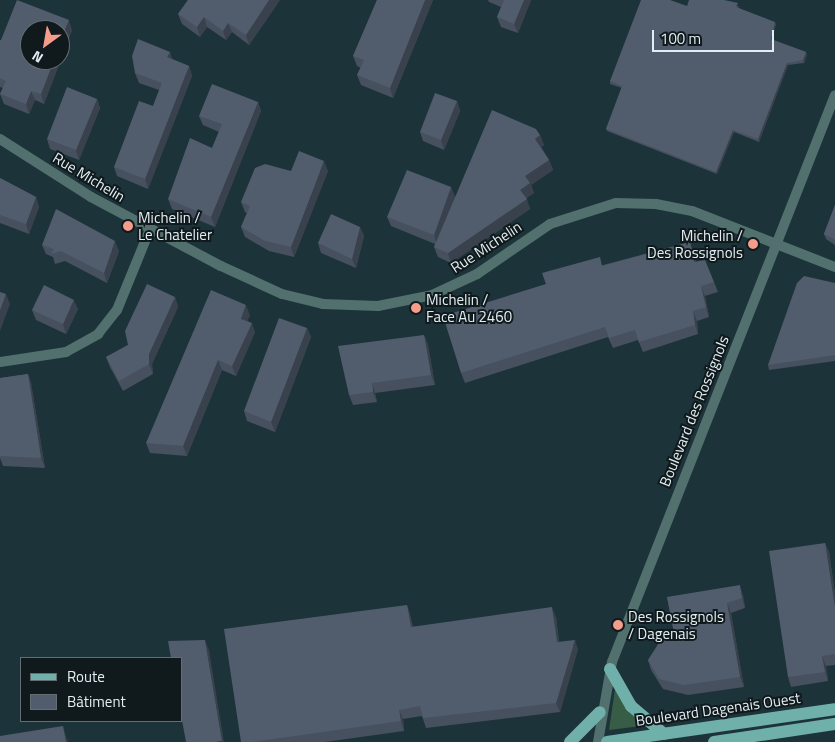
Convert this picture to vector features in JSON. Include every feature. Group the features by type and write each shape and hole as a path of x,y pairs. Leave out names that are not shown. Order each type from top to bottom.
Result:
{"main road":[{"path":"610,669 631,706 664,734"},
{"name":"Boulevard Dagenais Ouest","path":"606,742 835,709"},
{"path":"570,742 600,712"},
{"name":"Boulevard Dagenais Ouest","path":"714,742 835,724"}],"street":[{"name":"Boulevard des Rossignols","path":"598,742 600,712 610,669 835,95"},
{"name":"Rue Michelin","path":"0,139 150,229 271,290 308,301 352,306 396,304 446,290 484,270 550,224 610,204 677,207 835,267"},
{"path":"0,362 66,352 98,334 117,310 150,229"}],"green space":[{"path":"615,689 649,725 609,730"}],"building":[{"path":"17,0 69,20 20,20 20,70 50,70 41,94 31,91 26,104 0,94 6,81 0,78 1,40"},
{"path":"188,0 269,0 246,35 228,23 223,31 204,17 197,27 178,14"},
{"path":"377,0 425,0 390,88 357,75 364,60 353,56"},
{"path":"504,0 524,0 514,24 497,17"},
{"path":"641,0 670,0 687,6 689,0 724,0 738,3 736,7 775,22 771,39 806,52 803,60 787,63 758,139 733,130 716,172 606,129 622,86 610,81"},
{"path":"138,39 170,52 167,57 189,66 145,179 114,167 139,101 153,106 162,83 135,73 132,56"},
{"path":"212,84 258,102 211,217 168,199 190,138 212,148 222,124 199,116"},
{"path":"67,87 97,99 76,150 47,139"},
{"path":"435,93 457,101 441,140 420,132"},
{"path":"492,110 536,129 540,135 535,139 549,160 525,176 530,183 520,190 527,199 448,253 434,247"},
{"path":"299,151 324,161 291,247 265,241 241,227 250,206 241,202 255,168 265,164 291,171"},
{"path":"407,170 451,187 434,235 387,217"},
{"path":"0,178 36,197 26,224 0,215"},
{"path":"835,205 835,240 824,234"},
{"path":"56,209 115,241 104,273 61,251 51,254 54,249 42,245"},
{"path":"331,214 360,227 352,259 318,243"},
{"path":"690,242 694,262 705,260 714,282 701,286 706,307 693,311 695,325 639,342 635,330 609,338 605,327 461,373 443,316 546,284 542,273 600,257 602,266"},
{"path":"804,276 835,283 835,355 768,365 797,283"},
{"path":"147,284 175,297 149,354 149,364 119,381 106,357 128,345 125,331"},
{"path":"44,285 74,300 63,324 32,310"},
{"path":"211,290 246,305 241,319 252,323 232,366 218,360 183,446 146,443"},
{"path":"0,292 6,294 0,311"},
{"path":"279,318 307,328 271,422 244,411"},
{"path":"424,335 431,375 372,383 373,392 349,395 338,346"},
{"path":"28,374 41,458 0,456 0,378"},
{"path":"825,543 835,608 835,654 822,656 825,672 788,677 769,551"},
{"path":"740,585 742,598 727,603 740,677 684,685 659,679 648,660 662,638 675,638 667,597"},
{"path":"407,605 411,627 552,607 557,642 575,640 556,703 423,718 420,706 399,710 401,721 241,742 224,629"},
{"path":"205,640 222,741 186,742 182,720 182,657 171,657 168,641"},
{"path":"63,726 66,742 0,742 0,736"}],"place":[{"name":"Michelin / Le Chatelier","path":"128,226"},
{"name":"Michelin / Des Rossignols","path":"753,244"},
{"name":"Michelin / Face Au 2460","path":"416,308"},
{"name":"Des Rossignols / Dagenais","path":"618,625"}]}
